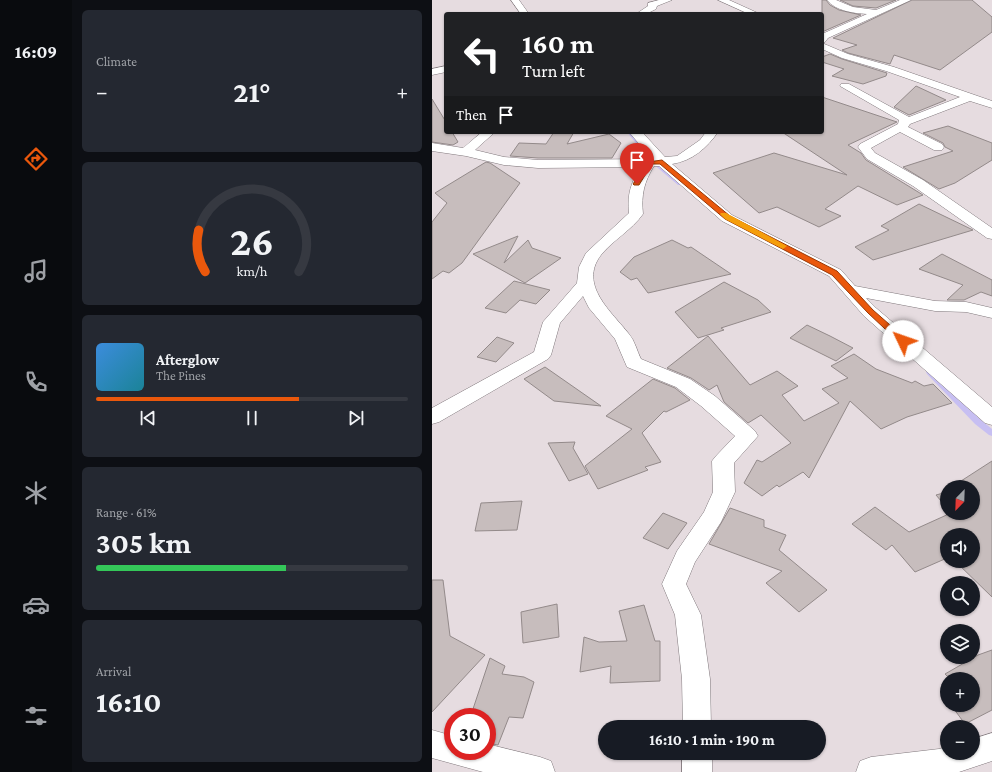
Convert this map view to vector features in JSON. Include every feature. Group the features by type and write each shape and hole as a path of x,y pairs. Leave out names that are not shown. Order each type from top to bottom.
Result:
{"street":[{"path":"515,0 524,12"},
{"path":"647,2 668,0"},
{"path":"722,0 749,12"},
{"path":"831,0 836,5 856,11 876,13"},
{"path":"824,36 907,0"},
{"path":"644,12 653,7 647,2"},
{"path":"824,47 845,56 890,69 992,105"},
{"path":"432,72 444,69"},
{"path":"845,86 904,118 902,125"},
{"path":"970,97 902,125 864,147 871,156 918,183 992,235"},
{"path":"902,125 938,147"},
{"path":"466,152 487,134"},
{"path":"637,134 656,162 727,218 835,273 870,312 992,418"},
{"path":"432,147 466,152 504,161 538,164 656,162 681,159 704,143 711,134"},
{"path":"656,162 637,184 634,196 636,214 594,254 587,267 585,284 595,304 623,338 633,363 683,383 708,401 748,436 723,461 724,492 713,516 685,558 674,584 688,615 696,679 697,720"},
{"path":"432,417 542,355 552,322 585,284"},
{"path":"851,290 934,306 966,307 992,313"},
{"path":"432,744 444,747"},
{"path":"871,772 939,764 992,746"},
{"path":"493,760 540,772"},
{"path":"697,760 697,772"}],"building":[{"path":"822,0 826,0 830,5 839,10 861,15 824,31 824,12 822,12"},
{"path":"840,0 896,0 876,8 853,6"},
{"path":"912,0 972,0 992,17 992,32 940,70 894,55 890,64 848,53 842,50 857,45 833,38"},
{"path":"830,54 887,73 886,76 863,84 832,76 844,69 824,63 824,56"},
{"path":"916,86 946,100 909,115 894,107"},
{"path":"824,98 897,122 848,145 861,153 866,160 923,195 897,205 858,186 825,209 841,216 819,227 777,207 759,213 713,173 774,153 847,175 785,134 824,134"},
{"path":"432,99 444,119 444,134 453,134 458,142 453,145 432,142"},
{"path":"948,126 992,143 992,160 955,183 939,189 903,167 953,151 945,147 943,143 923,133"},
{"path":"553,134 573,134 567,144 609,134 621,143 612,158 538,158 510,156 519,143 546,144"},
{"path":"486,162 490,163 520,183 462,263 449,273 443,271 432,279 432,222 447,203 435,193"},
{"path":"919,204 973,230 873,260 855,247 889,230 881,226"},
{"path":"518,236 504,263 528,240 532,248 561,258 525,283 473,254"},
{"path":"672,240 688,248 691,247 731,274 648,293 637,278 631,280 620,272 634,257"},
{"path":"942,254 992,280 992,296 981,292 964,300 947,300 963,285 919,269"},
{"path":"514,281 550,290 536,304 520,300 506,313 485,308"},
{"path":"724,282 758,300 771,312 721,328 724,330 698,338 675,312"},
{"path":"807,325 853,348 836,361 790,338"},
{"path":"708,336 750,385 777,371 798,386 782,395 804,421 839,403 822,389 848,378 831,366 854,354 876,369 912,383 915,381 924,386 933,384 952,403 907,417 881,429 850,401 809,478 803,472 779,487 777,485 762,496 744,483 757,460 762,462 791,443 761,415 748,423 724,402 717,385 709,390 691,378 667,368"},
{"path":"497,337 514,343 496,362 477,357"},
{"path":"545,367 601,406 554,401 524,379"},
{"path":"653,379 675,388 690,400 666,412 664,411 642,433 661,462 645,467 648,470 598,489 585,466 632,429 606,416"},
{"path":"575,442 573,448 588,474 569,481 548,443"},
{"path":"992,461 992,597 980,585 980,576 970,576 962,568 980,568 980,528 940,528 940,561 915,572 892,545 886,550 852,524 875,507 909,532 940,518 940,520 980,520 980,480 963,480"},
{"path":"940,494 940,500 936,495"},
{"path":"522,501 517,530 475,531 481,503"},
{"path":"730,508 764,520 764,527 786,535 779,550 827,590 799,612 766,583 782,571 709,544"},
{"path":"663,513 687,523 668,549 643,538"},
{"path":"432,580 443,580 450,636 485,655 432,712"},
{"path":"557,604 559,637 523,643 521,612"},
{"path":"644,605 655,641 660,641 660,681 610,683 611,666 580,672 584,637 599,642 627,641 619,611"},
{"path":"992,650 992,710 973,720 962,720 956,712 980,712 980,672 948,672 962,664 980,664 980,654"},
{"path":"490,658 505,666 502,674 524,677 534,682 523,718 509,717 498,745 496,745 496,708 473,708"}],"waterway":[{"path":"631,134 654,162 680,184"},
{"path":"929,372 978,422 992,433"}],"slow traffic":[{"path":"723,214 727,218 783,246"}],"route":[{"path":"637,184 650,163 662,162 727,218 835,273 870,312 903,341"}]}
